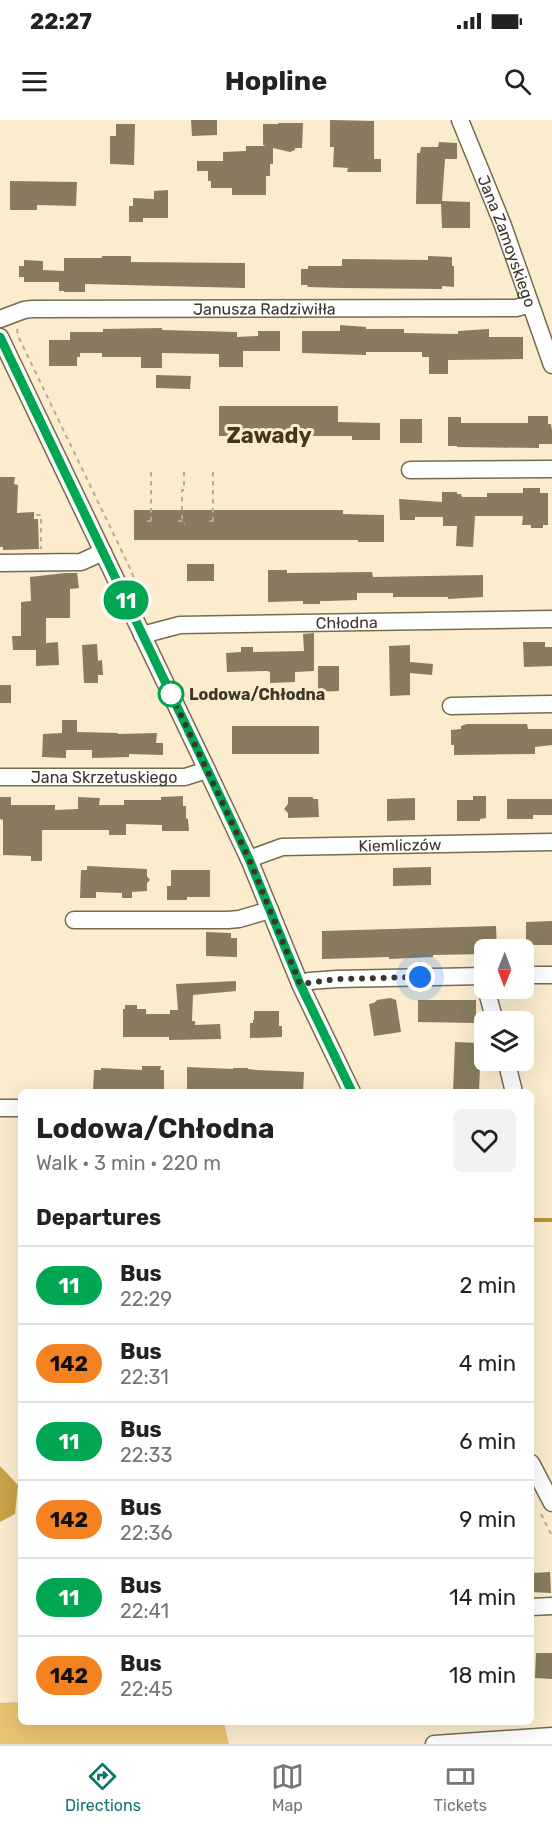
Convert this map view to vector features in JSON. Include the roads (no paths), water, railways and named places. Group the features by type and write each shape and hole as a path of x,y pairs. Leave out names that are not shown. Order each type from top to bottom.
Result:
{"street":[{"name":"Jana Zamoyskiego","path":"460,120 502,223 552,365"},
{"name":"Janusza Radziwiłła","path":"0,319 32,309 516,308 530,304"},
{"path":"0,337 249,859 300,984 351,1089"},
{"path":"410,470 552,469"},
{"path":"0,563 81,562 103,552"},
{"name":"Chłodna","path":"142,635 180,625 552,619"},
{"path":"452,706 552,704"},
{"name":"Jana Skrzetuskiego","path":"0,777 185,777 207,770"},
{"name":"Kiemliczów","path":"249,859 282,847 552,842"},
{"path":"74,920 228,920 270,910"},
{"path":"534,975 552,975"},
{"path":"300,984 338,979 474,981"},
{"path":"509,1071 513,1089"},
{"path":"0,1108 18,1108"},
{"path":"534,1472 546,1509"},
{"path":"534,1606 552,1606"},
{"path":"434,1744 552,1736"}],"waterway":[{"path":"534,1220 552,1220"}],"place":[{"name":"Lodowa/Chłodna","path":"171,694"}],"district":[{"name":"Zawady","path":"269,435"}]}
